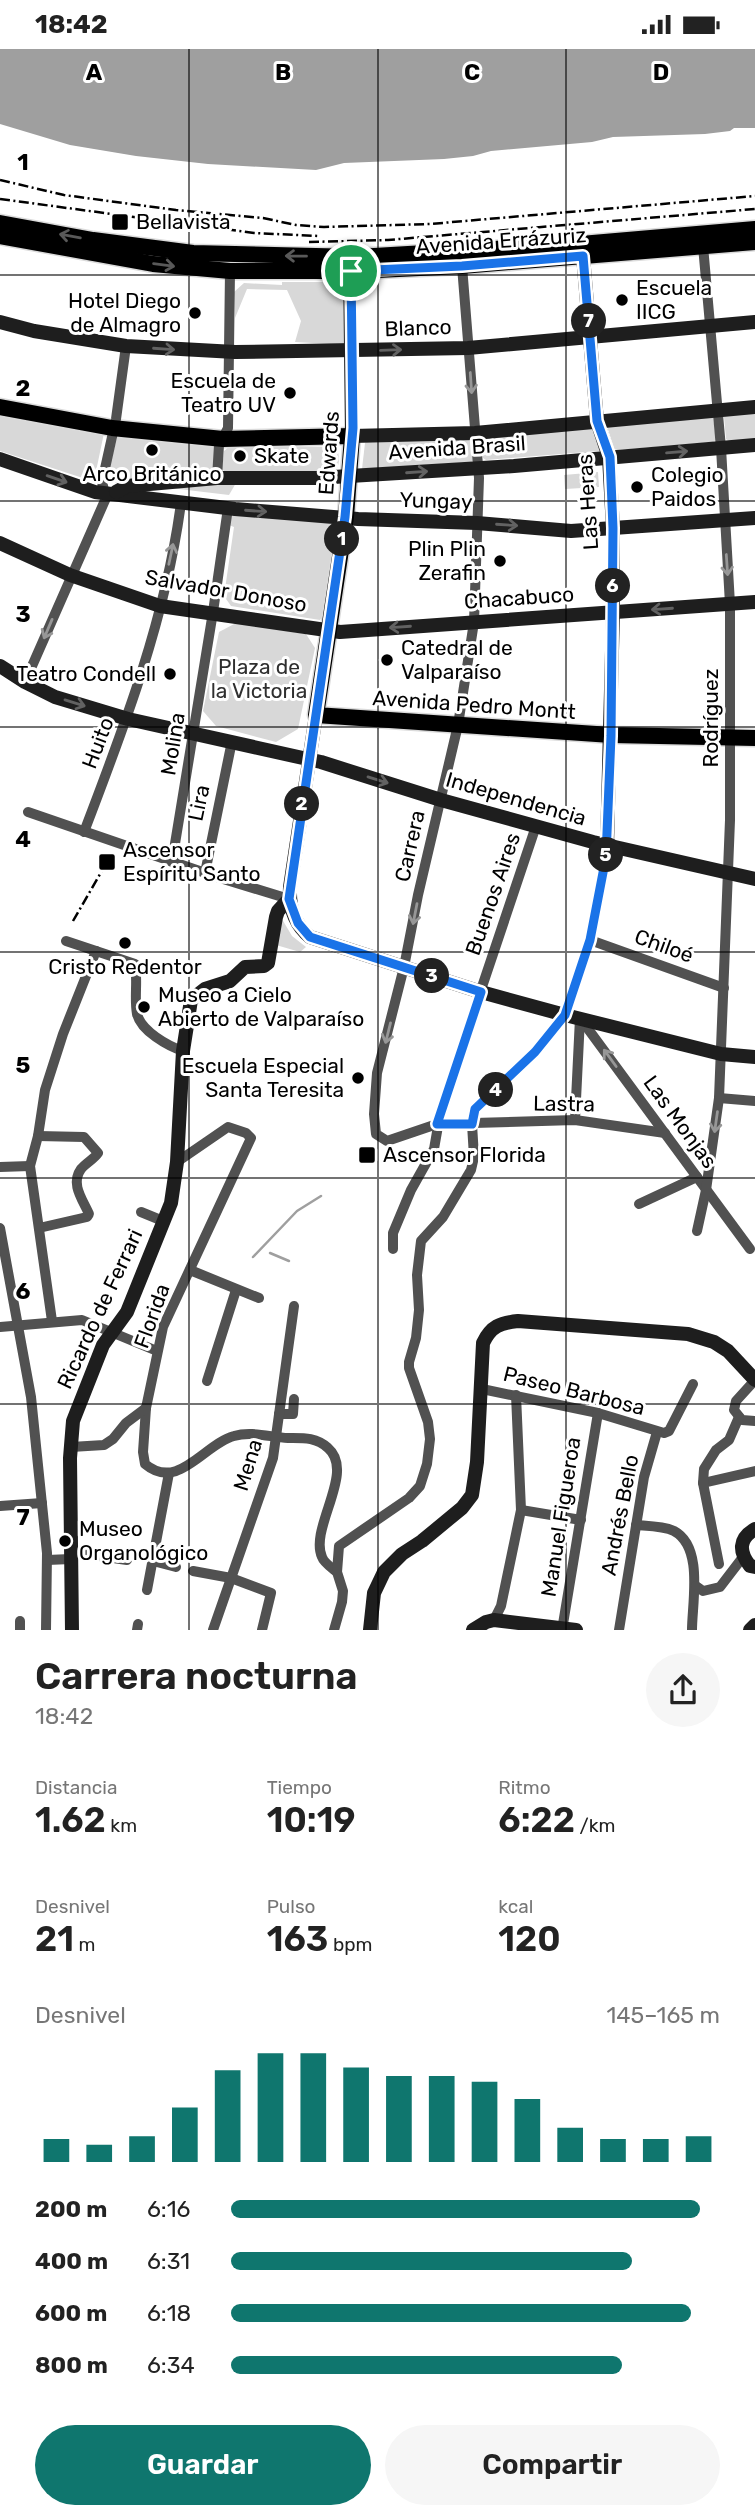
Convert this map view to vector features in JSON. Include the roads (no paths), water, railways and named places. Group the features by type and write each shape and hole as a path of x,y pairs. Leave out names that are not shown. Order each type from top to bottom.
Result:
{"main road":[{"name":"Avenida Errázuriz","path":"0,223 93,240 193,253 351,264 462,266 755,242"},
{"name":"Avenida Errázuriz","path":"0,236 153,264 230,271 351,264 755,229"},
{"name":"Avenida Brasil","path":"0,407 112,428 223,439 352,436"},
{"name":"Edwards","path":"316,715 345,517 352,436"},
{"name":"Avenida Pedro Montt","path":"316,715 611,736 755,738"}],"street":[{"name":"Rodríguez","path":"703,246 721,448 730,604 729,874 719,1098 706,1190"},
{"name":"Las Heras","path":"472,1124 475,1109 573,1016 607,846 613,528 610,457 597,421 583,256"},
{"name":"Edwards","path":"351,264 352,436"},
{"name":"Carrera","path":"381,1139 376,1134 374,1114 377,1073 404,967 458,725 474,622 479,468 462,266"},
{"path":"218,478 219,445 228,428 230,271"},
{"name":"Blanco","path":"0,322 34,331 126,346 230,352 353,352 468,348 755,322"},
{"path":"25,682 70,575 110,492 102,482 116,417 126,346"},
{"name":"Avenida Brasil","path":"352,436 475,433 755,407"},
{"name":"Avenida Brasil","path":"0,459 89,490 110,492 127,486 218,478 349,477 755,445"},
{"name":"Yungay","path":"110,492 228,508 571,531 755,518"},
{"name":"Huito","path":"84,831 128,719 160,605 181,503"},
{"name":"Molina","path":"172,862 228,508"},
{"name":"Salvador Donoso","path":"0,543 70,575 160,605 329,630"},
{"name":"Chacabuco","path":"329,630 340,632 755,602"},
{"name":"Independencia","path":"0,666 55,697 128,719 309,759 441,800 607,846 755,879"},
{"name":"Edwards","path":"289,899 316,715"},
{"name":"Lira","path":"205,873 232,741"},
{"path":"28,812 289,899 298,923 310,937 481,992 721,1054 755,1057"},
{"name":"Buenos Aires","path":"393,1249 393,1233 411,1190 434,1149 437,1124 536,826"},
{"name":"Ricardo de Ferrari","path":"72,1630 73,1421 103,1345 127,1312 171,1203 187,1067 183,1051 191,1000 205,989 229,981 245,967 264,966 268,963 276,917 289,899"},
{"name":"Chiloé","path":"590,940 724,988"},
{"path":"66,941 135,964 137,1013 140,1021 167,1044 183,1051"},
{"path":"52,1321 30,1166 45,1090 63,1034 96,951"},
{"path":"573,1016 575,1120"},
{"name":"Las Monjas","path":"573,1016 665,1133 750,1249"},
{"path":"719,1098 755,1101"},
{"name":"Lastra","path":"381,1139 397,1139 437,1124 575,1120 665,1133"},
{"path":"334,1630 343,1591 337,1573 339,1546 409,1498 419,1486 427,1464 430,1439 428,1422 409,1368 419,1310 417,1275 421,1241 443,1217 471,1170 474,1157 472,1124"},
{"name":"Florida","path":"169,1473 152,1470 145,1464 143,1453 146,1408 157,1351 163,1327 247,1151 250,1135 228,1127 177,1161"},
{"path":"38,1136 84,1137 98,1153 83,1167 77,1178 79,1196 89,1213 75,1221 39,1228"},
{"path":"0,1167 30,1166"},
{"path":"639,1204 697,1177"},
{"path":"696,1231 706,1190"},
{"path":"225,1197 237,1202"},
{"path":"142,1212 163,1221"},
{"path":"0,1228 31,1397 47,1560 46,1630"},
{"path":"190,1270 259,1298"},
{"path":"207,1381 236,1290"},
{"name":"Mena","path":"213,1630 273,1458 294,1305"},
{"path":"0,1327 82,1320 157,1351"},
{"path":"370,1630 374,1593 384,1572 402,1554 462,1508 472,1495 477,1462 483,1343 489,1331 496,1325 518,1321 688,1334 706,1339 728,1351 755,1380 734,1406 738,1417 729,1440 708,1461 703,1483 719,1564"},
{"name":"Andrés Bello","path":"619,1630 644,1477 657,1432 669,1431 693,1384"},
{"name":"Paseo Barbosa","path":"482,1389 598,1413 657,1432"},
{"path":"494,1625 501,1606 521,1510 516,1395"},
{"path":"279,1414 293,1414 295,1399"},
{"path":"71,1447 104,1445 146,1408"},
{"name":"Manuel Figueroa","path":"567,1629 598,1413"},
{"path":"738,1417 755,1421"},
{"path":"147,1590 169,1473 181,1470 229,1437 249,1434 313,1439 334,1455 337,1468 320,1546 322,1558 337,1573"},
{"path":"703,1483 755,1471"},
{"path":"0,1506 42,1503"},
{"path":"521,1510 581,1520"},
{"path":"636,1525 670,1529 677,1533 689,1548 696,1586 692,1630"},
{"path":"755,1529 746,1534 742,1544 743,1557 750,1566 755,1567"},
{"path":"47,1560 71,1555 127,1560"},
{"path":"696,1586 703,1591 720,1587 743,1557"},
{"path":"153,1561 176,1567"},
{"path":"193,1571 231,1578 271,1593 262,1630"},
{"path":"473,1630 486,1622 494,1625 567,1629"},
{"path":"750,1630 755,1625"}],"waterway":[{"path":"253,1257 297,1211 321,1196"},
{"path":"270,1253 289,1261"}],"railway":[{"path":"0,180 64,195 324,227 430,224 755,196"},
{"path":"0,199 254,233 319,236"},
{"path":"309,242 388,240 755,209"},
{"path":"73,921 107,862"}],"place":[{"name":"Bellavista","path":"120,222"},
{"name":"Escuela IICG","path":"622,300"},
{"name":"Hotel Diego de Almagro","path":"195,313"},
{"name":"Escuela de Teatro UV","path":"290,393"},
{"name":"Arco Británico","path":"152,450"},
{"name":"Skate","path":"240,456"},
{"name":"Colegio Paidos","path":"637,487"},
{"name":"Plin Plin Zerafin","path":"500,561"},
{"name":"Catedral de Valparaíso","path":"387,660"},
{"name":"Teatro Condell","path":"170,674"},
{"name":"Ascensor Espíritu Santo","path":"107,862"},
{"name":"Cristo Redentor","path":"125,943"},
{"name":"Museo a Cielo Abierto de Valparaíso","path":"144,1007"},
{"name":"Escuela Especial Santa Teresita","path":"358,1078"},
{"name":"Ascensor Florida","path":"367,1155"},
{"name":"Museo Organológico","path":"65,1541"}],"park label":[{"name":"Plaza de la Victoria","path":"259,679"}]}
